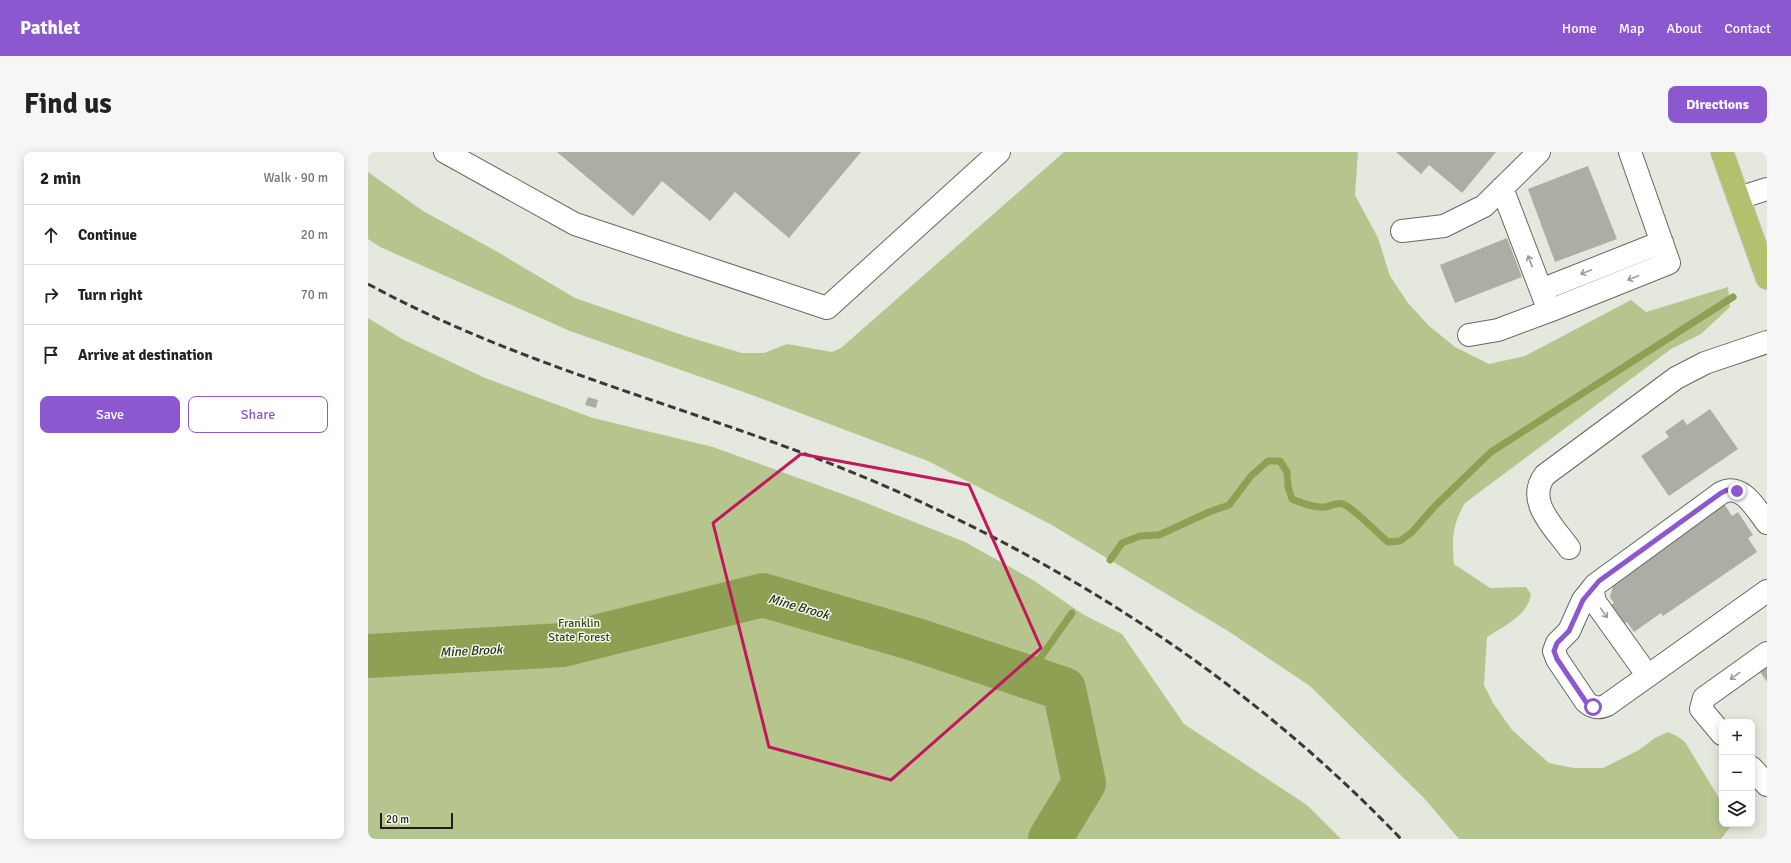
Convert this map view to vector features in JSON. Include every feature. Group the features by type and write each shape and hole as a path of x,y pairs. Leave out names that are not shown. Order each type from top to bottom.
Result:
{"main road":[{"path":"1722,152 1767,278"}],"lane":[{"path":"445,152 575,224 827,308 999,152"},
{"path":"1402,231 1444,226 1484,206 1539,152"},
{"path":"1469,335 1498,330 1550,311 1669,263 1630,152"},
{"path":"1502,188 1550,311"},
{"path":"1739,198 1767,189"},
{"path":"1541,290 1662,242"},
{"path":"1569,548 1543,512 1538,501 1538,490 1545,475 1676,378 1705,363 1767,342"},
{"path":"1767,523 1743,494 1737,491 1727,490 1721,493 1595,585 1583,600 1569,631 1557,643 1554,651 1586,702 1593,707 1599,708 1607,705 1767,591"},
{"path":"1595,585 1593,592 1595,602 1648,676"},
{"path":"1719,730 1701,709 1704,698 1767,653"},
{"path":"1755,771 1767,785"}],"highlighted area":[{"path":"801,454 969,485 1041,648 891,780 769,747 713,523"}],"green space":[{"path":"1064,152 1358,152 1355,195 1378,238 1390,276 1408,303 1428,325 1455,347 1489,364 1525,356 1631,300 1646,312 1728,287 1730,307 1701,334 1671,349 1465,503 1455,526 1453,547 1454,564 1490,588 1526,587 1531,594 1529,602 1514,620 1487,637 1484,685 1493,703 1512,730 1549,763 1574,768 1603,768 1639,750 1655,738 1668,732 1677,736 1685,742 1719,798 1719,827 1730,827 1721,839 1459,839 1424,798 1310,686 1228,631 1050,524 928,461 752,395 570,331 380,247 368,239 368,172 423,211 496,251 575,298 685,336 742,353 764,353 787,344 832,352 841,348"},
{"name":"Franklin State Forest","path":"368,318 402,339 485,378 593,418 713,447 856,499 965,542 1033,580 1084,615 1122,634 1184,724 1307,805 1341,839 368,839"}],"building":[{"path":"557,152 861,152 789,238 735,192 710,221 662,181 633,216"},
{"path":"1396,152 1496,152 1462,193 1429,165 1421,174"},
{"path":"1588,166 1617,239 1555,262 1528,189"},
{"path":"1507,238 1522,277 1455,303 1440,265"},
{"path":"588,397 598,400 596,408 585,405"},
{"path":"1710,409 1738,449 1669,496 1641,456 1669,437 1665,432 1683,419 1687,425"},
{"path":"1723,502 1732,516 1738,512 1753,535 1748,538 1757,552 1663,616 1661,613 1634,632 1627,622 1611,634 1598,614 1614,603 1610,597 1613,586 1631,573 1628,569"},
{"path":"1767,665 1767,682 1759,670"}],"waterway":[{"path":"1110,560 1122,543 1140,536 1159,535 1209,512 1229,505 1251,476 1268,461 1280,461 1287,472 1288,487 1292,499 1317,507 1343,504 1360,516 1388,542 1400,541 1412,532 1435,506 1491,452 1733,297"},
{"name":"Mine Brook","path":"368,656 563,645 763,595 917,640 1064,689 1084,783 1050,839"},
{"path":"1027,677 1072,613"}],"railway":[{"path":"368,284 425,313 541,361 839,467 917,500 994,538 1068,578 1140,623 1210,671 1277,724 1340,779 1401,839"}],"route":[{"path":"1593,707 1586,702 1557,659 1554,651 1560,638 1566,635 1569,631 1583,600 1599,581 1721,493 1727,490 1737,491"}]}
